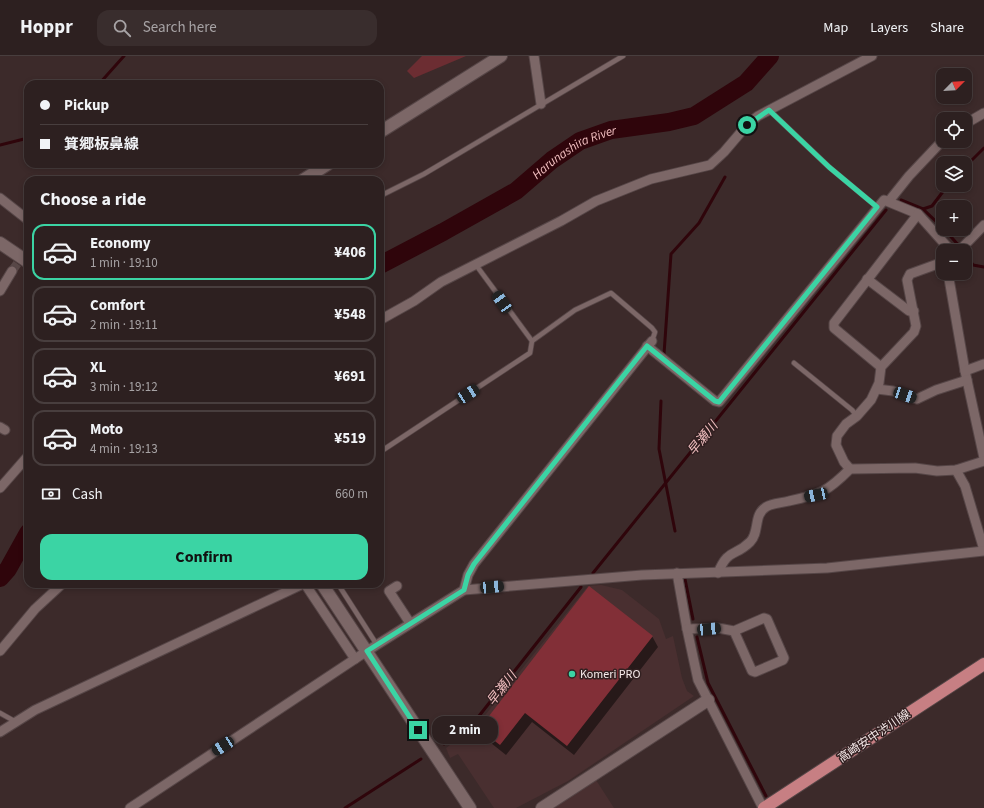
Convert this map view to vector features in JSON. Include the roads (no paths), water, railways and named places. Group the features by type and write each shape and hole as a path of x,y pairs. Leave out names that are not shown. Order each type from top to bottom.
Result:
{"main road":[{"name":"高崎安中渋川線","path":"763,808 984,664"}],"street":[{"path":"384,129 500,56"},
{"path":"534,56 542,104"},
{"path":"384,318 414,301 441,282 596,201 651,179 710,165 724,152 747,125 769,110 872,56"},
{"path":"972,120 984,113"},
{"path":"889,201 909,176 936,147"},
{"path":"309,176 322,168"},
{"path":"0,198 24,217"},
{"path":"464,590 468,575 474,564 650,344 715,401 719,402 884,200 918,214 945,244"},
{"path":"881,367 834,328 834,323 918,214"},
{"path":"966,244 984,225"},
{"path":"0,243 24,259"},
{"path":"850,468 844,462 836,444 836,440 840,431 846,424 865,408 877,389 881,367 914,332 916,326 907,280 910,274 936,265"},
{"path":"0,289 12,271"},
{"path":"867,279 909,311 914,312"},
{"path":"949,280 966,376 984,458"},
{"path":"877,389 893,391 917,399 966,376 984,364"},
{"path":"0,488 24,461"},
{"path":"718,573 727,556 748,544 754,538 759,513 766,507 816,495 825,491 850,468 914,468 937,471 956,470 984,461"},
{"path":"130,808 367,651 464,590 677,573 718,573 827,568 984,550 964,486 956,470"},
{"path":"677,573 686,629 698,680 763,808"},
{"path":"397,586 389,592 410,624"},
{"path":"0,651 35,609 58,588"},
{"path":"0,732 35,710 295,588"},
{"path":"307,588 355,659"},
{"path":"325,588 470,808"},
{"path":"686,629 718,628 734,631 764,618 767,619 784,658 783,660 755,672 752,671 734,631"},
{"path":"542,808 708,700"}],"lane":[{"path":"384,194 424,174 623,56"},
{"path":"769,110 829,167 877,207"},
{"path":"476,265 532,341"},
{"path":"384,449 530,353 532,341 575,310 601,296 611,293 652,328 655,332 650,344"},
{"path":"794,363 852,410 857,416"},
{"path":"341,588 378,645"},
{"path":"0,713 16,722"}],"waterway":[{"path":"103,80 124,56"},
{"name":"Harunashira River","path":"384,263 516,191 552,160 580,141 611,130 669,122 694,116 746,83 770,56"},
{"path":"0,145 24,139"},
{"path":"972,160 984,148"},
{"path":"664,354 671,254 699,223 725,177"},
{"path":"923,209 932,206 943,192"},
{"name":"早瀬川","path":"901,200 923,209 936,221"},
{"name":"早瀬川","path":"593,573 886,210"},
{"name":"早瀬川","path":"950,236 957,244"},
{"name":"早瀬川","path":"972,264 984,267"},
{"path":"661,401 659,449 675,531"},
{"name":"Harunashira River","path":"0,578 8,569 24,540"},
{"path":"685,579 693,619"},
{"name":"早瀬川","path":"444,744 467,730 475,721 581,587"},
{"path":"697,637 708,683 766,796"},
{"name":"早瀬川","path":"345,808 421,759"}],"tunnel":[{"path":"12,271 24,254"}],"place":[{"name":"Komeri PRO","path":"572,674"}]}
